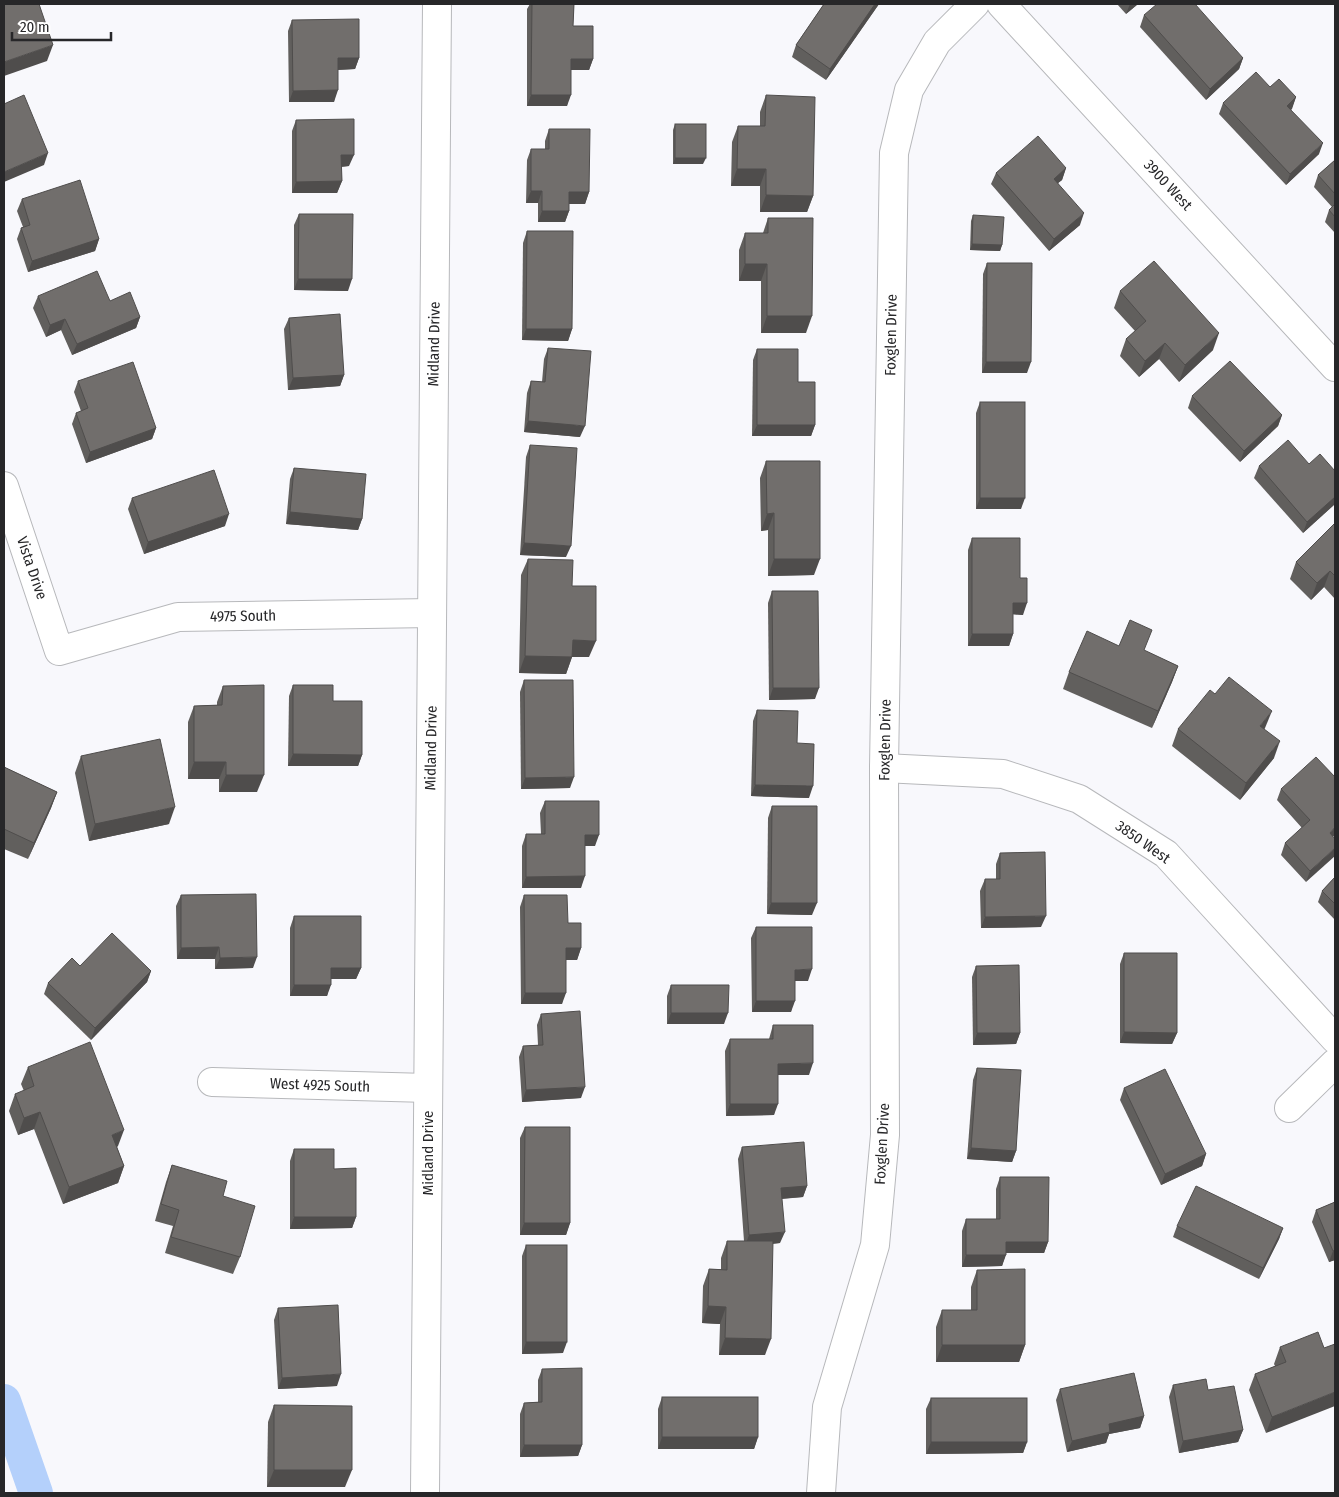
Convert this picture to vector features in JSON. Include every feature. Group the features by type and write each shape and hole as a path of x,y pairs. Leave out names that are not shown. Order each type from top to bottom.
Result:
{"street":[{"name":"Midland Drive","path":"426,1493 438,4"},
{"name":"Foxglen Drive","path":"821,1493 827,1407 875,1245 885,1135 884,768 894,153 908,90 937,42 976,4"},
{"name":"3900 West","path":"1001,4 1335,367"},
{"name":"Vista Drive","path":"4,486 59,651"},
{"name":"4975 South","path":"59,651 178,617 432,612"},
{"name":"3850 West","path":"884,768 1003,774 1079,799 1166,854 1335,1039"},
{"path":"1289,1108 1335,1063"},
{"name":"West 4925 South","path":"212,1082 428,1088"}],"building":[{"path":"4,4 39,4 53,45 4,62"},
{"path":"532,4 574,4 573,26 593,26 593,59 571,59 571,95 531,95"},
{"path":"824,4 875,4 830,69 796,45"},
{"path":"1157,4 1195,4 1243,58 1210,89 1144,15"},
{"path":"359,19 359,58 338,58 338,90 293,91 292,20"},
{"path":"1256,72 1270,87 1279,79 1296,97 1287,106 1323,143 1290,174 1223,103"},
{"path":"24,95 48,153 4,172 4,104"},
{"path":"766,95 815,97 813,196 766,195 766,169 737,169 738,126 765,126"},
{"path":"354,119 354,155 341,155 342,181 296,182 296,120"},
{"path":"675,124 706,124 706,158 675,158"},
{"path":"549,129 590,129 589,192 569,192 569,211 542,211 542,191 531,191 531,149 549,149"},
{"path":"1038,136 1066,168 1054,179 1084,213 1054,239 996,173"},
{"path":"1335,160 1335,194 1318,175"},
{"path":"80,180 99,239 32,261 21,228 30,225 22,199"},
{"path":"1335,204 1335,217 1329,210"},
{"path":"299,214 353,214 352,279 298,279"},
{"path":"973,215 1004,217 1002,245 972,244"},
{"path":"768,218 813,218 812,316 767,316 767,264 745,264 745,233 768,233"},
{"path":"527,231 573,231 572,329 526,329"},
{"path":"1154,261 1219,333 1185,365 1165,343 1145,361 1126,339 1146,321 1120,291"},
{"path":"987,263 1032,263 1031,362 986,362"},
{"path":"97,271 110,301 130,292 140,317 77,344 65,319 50,325 38,296"},
{"path":"340,314 344,375 293,378 289,318"},
{"path":"548,348 591,351 585,426 528,421 531,381 545,382"},
{"path":"757,349 798,349 798,382 815,382 815,425 757,425"},
{"path":"1230,361 1282,415 1244,451 1192,396"},
{"path":"133,362 156,428 90,452 76,413 88,408 78,381"},
{"path":"980,402 1025,402 1025,498 980,498"},
{"path":"1288,440 1309,464 1320,454 1335,471 1335,497 1307,522 1259,466"},
{"path":"530,445 577,448 571,546 524,543"},
{"path":"766,461 820,461 820,559 774,559 774,513 767,514"},
{"path":"294,468 366,474 362,519 290,512"},
{"path":"214,470 229,514 148,542 132,498"},
{"path":"1335,523 1335,576 1330,571 1317,583 1296,562"},
{"path":"972,538 1020,538 1020,578 1027,578 1027,603 1013,603 1013,634 972,634"},
{"path":"528,559 573,560 572,586 596,586 596,641 573,640 572,657 525,656"},
{"path":"772,591 818,591 819,688 773,688"},
{"path":"1130,620 1152,630 1144,650 1178,666 1158,711 1069,672 1087,631 1119,646"},
{"path":"1229,677 1272,711 1260,726 1280,741 1246,783 1178,729 1210,690 1215,694"},
{"path":"524,680 573,680 574,777 525,778"},
{"path":"264,685 264,775 226,775 226,762 194,762 194,706 222,705 223,686"},
{"path":"293,685 333,685 333,701 362,701 362,755 293,754"},
{"path":"757,710 798,711 797,743 814,744 813,786 755,785"},
{"path":"160,739 175,807 95,824 81,756"},
{"path":"1316,757 1335,777 1335,827 1330,833 1335,839 1335,848 1310,871 1285,843 1310,820 1281,789"},
{"path":"4,767 57,792 34,843 4,829"},
{"path":"545,801 599,801 599,835 585,835 585,876 526,877 526,834 545,834"},
{"path":"772,806 817,806 817,903 771,903"},
{"path":"1045,852 1046,916 985,917 985,879 1000,879 1000,853"},
{"path":"1335,877 1335,904 1322,891"},
{"path":"256,894 257,957 220,958 219,947 181,948 181,895"},
{"path":"524,895 567,895 568,923 581,923 581,948 566,948 566,993 525,993"},
{"path":"294,916 361,916 361,968 331,968 331,985 294,985"},
{"path":"756,927 812,927 812,969 795,970 795,1001 756,1001"},
{"path":"112,933 151,971 95,1028 48,983 72,958 80,966"},
{"path":"1124,953 1177,953 1177,1033 1124,1032"},
{"path":"1019,965 1020,1033 977,1033 976,966"},
{"path":"671,985 729,985 728,1013 671,1013"},
{"path":"580,1011 585,1087 526,1090 523,1046 543,1045 541,1014"},
{"path":"773,1025 813,1025 813,1063 778,1064 778,1104 730,1104 730,1039 773,1039"},
{"path":"90,1042 124,1130 112,1135 124,1166 69,1187 40,1112 24,1118 15,1094 34,1086 28,1067"},
{"path":"977,1068 1021,1070 1016,1151 971,1148"},
{"path":"1165,1069 1206,1154 1165,1174 1124,1088"},
{"path":"525,1127 570,1127 570,1223 524,1223"},
{"path":"804,1142 807,1186 781,1188 785,1232 749,1235 742,1147"},
{"path":"294,1149 334,1149 334,1169 356,1168 356,1217 294,1217"},
{"path":"172,1165 227,1181 223,1196 255,1206 240,1257 171,1237 179,1210 161,1204"},
{"path":"1000,1177 1049,1177 1048,1242 1006,1242 1006,1255 966,1255 966,1219 1000,1219"},
{"path":"1196,1186 1283,1228 1263,1268 1177,1226"},
{"path":"1335,1202 1335,1250 1333,1251 1316,1210"},
{"path":"727,1241 773,1241 771,1339 725,1338 726,1307 708,1306 709,1269 727,1270"},
{"path":"526,1245 567,1245 567,1342 526,1342"},
{"path":"1025,1269 1025,1345 942,1345 942,1310 977,1310 977,1270"},
{"path":"338,1305 341,1374 282,1378 278,1308"},
{"path":"1318,1332 1324,1348 1335,1344 1335,1392 1272,1417 1255,1374 1286,1362 1280,1347"},
{"path":"582,1368 582,1445 524,1445 524,1403 542,1402 542,1369"},
{"path":"1134,1373 1144,1416 1109,1424 1110,1432 1072,1441 1060,1389"},
{"path":"1206,1379 1208,1390 1234,1386 1243,1430 1183,1441 1173,1385"},
{"path":"662,1397 758,1397 758,1437 662,1437"},
{"path":"931,1398 1027,1398 1027,1442 931,1442"},
{"path":"274,1405 352,1406 352,1470 274,1470"}],"waterway":[{"path":"4,1401 36,1493"}]}
